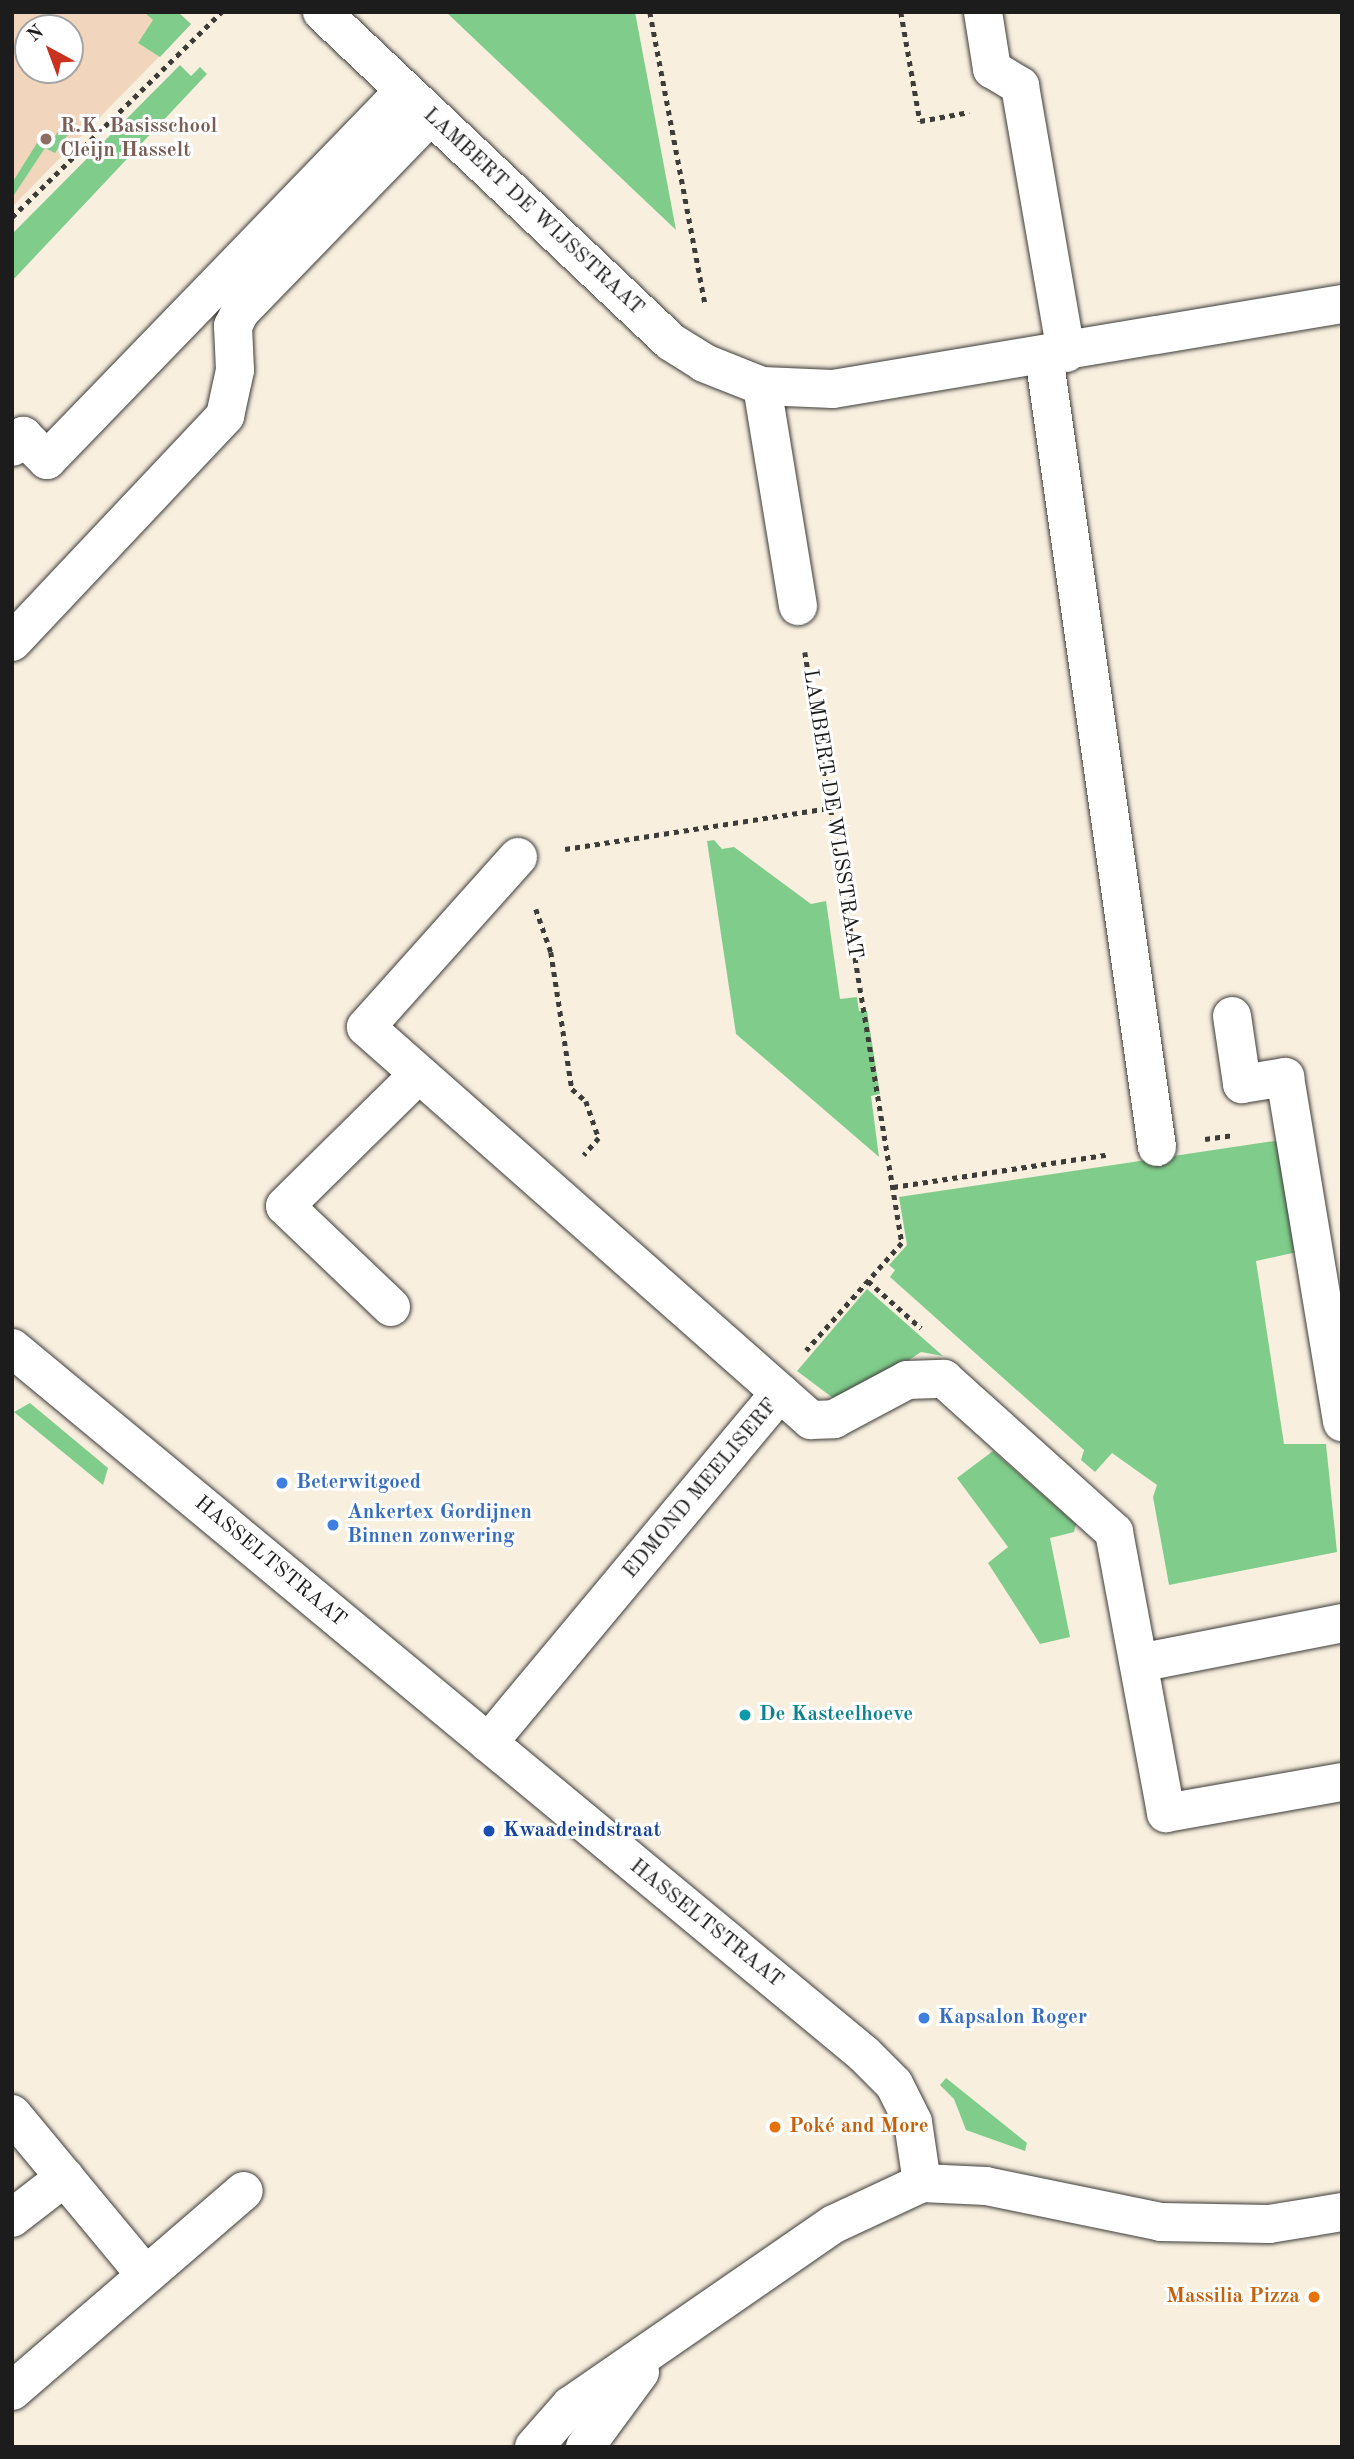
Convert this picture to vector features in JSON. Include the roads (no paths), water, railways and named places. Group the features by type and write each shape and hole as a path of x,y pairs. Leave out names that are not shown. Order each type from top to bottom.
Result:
{"street":[{"name":"LAMBERT DE WIJSSTRAAT","path":"322,12 671,342 704,363 762,386 833,389 1055,355 1342,304"},
{"path":"983,12 992,69 1020,86 1157,1147"},
{"path":"12,447 23,436 47,460 417,103"},
{"path":"12,642 225,416 235,370 233,326 240,312 417,103"},
{"path":"762,386 798,606"},
{"path":"518,857 366,1027 777,1391"},
{"path":"1233,1016 1242,1084 1285,1077 1342,1422"},
{"path":"391,1307 285,1206 419,1074"},
{"name":"HASSELTSTRAAT","path":"12,1348 864,2054 894,2084 913,2122 922,2183"},
{"name":"EDMOND MEELISERF","path":"488,1744 777,1391 811,1420 834,1419 907,1380 944,1379 1114,1532 1166,1813 1342,1782"},
{"path":"1139,1663 1342,1623"},
{"path":"12,2114 145,2274"},
{"path":"12,2218 65,2177"},
{"path":"534,2447 570,2406 656,2350 834,2224 922,2183 986,2186 1161,2222 1269,2224 1342,2212"},
{"path":"12,2391 145,2274 244,2192"},
{"path":"585,2447 656,2350"}],"place":[{"name":"R.K. Basisschool Cleijn Hasselt","path":"46,139"},
{"name":"Beterwitgoed","path":"282,1483"},
{"name":"Ankertex Gordijnen Binnen zonwering","path":"333,1525"},
{"name":"De Kasteelhoeve","path":"745,1715"},
{"name":"Kwaadeindstraat","path":"489,1831"},
{"name":"Kapsalon Roger","path":"924,2018"},
{"name":"Poké and More","path":"775,2127"},
{"name":"Massilia Pizza","path":"1314,2297"}]}
